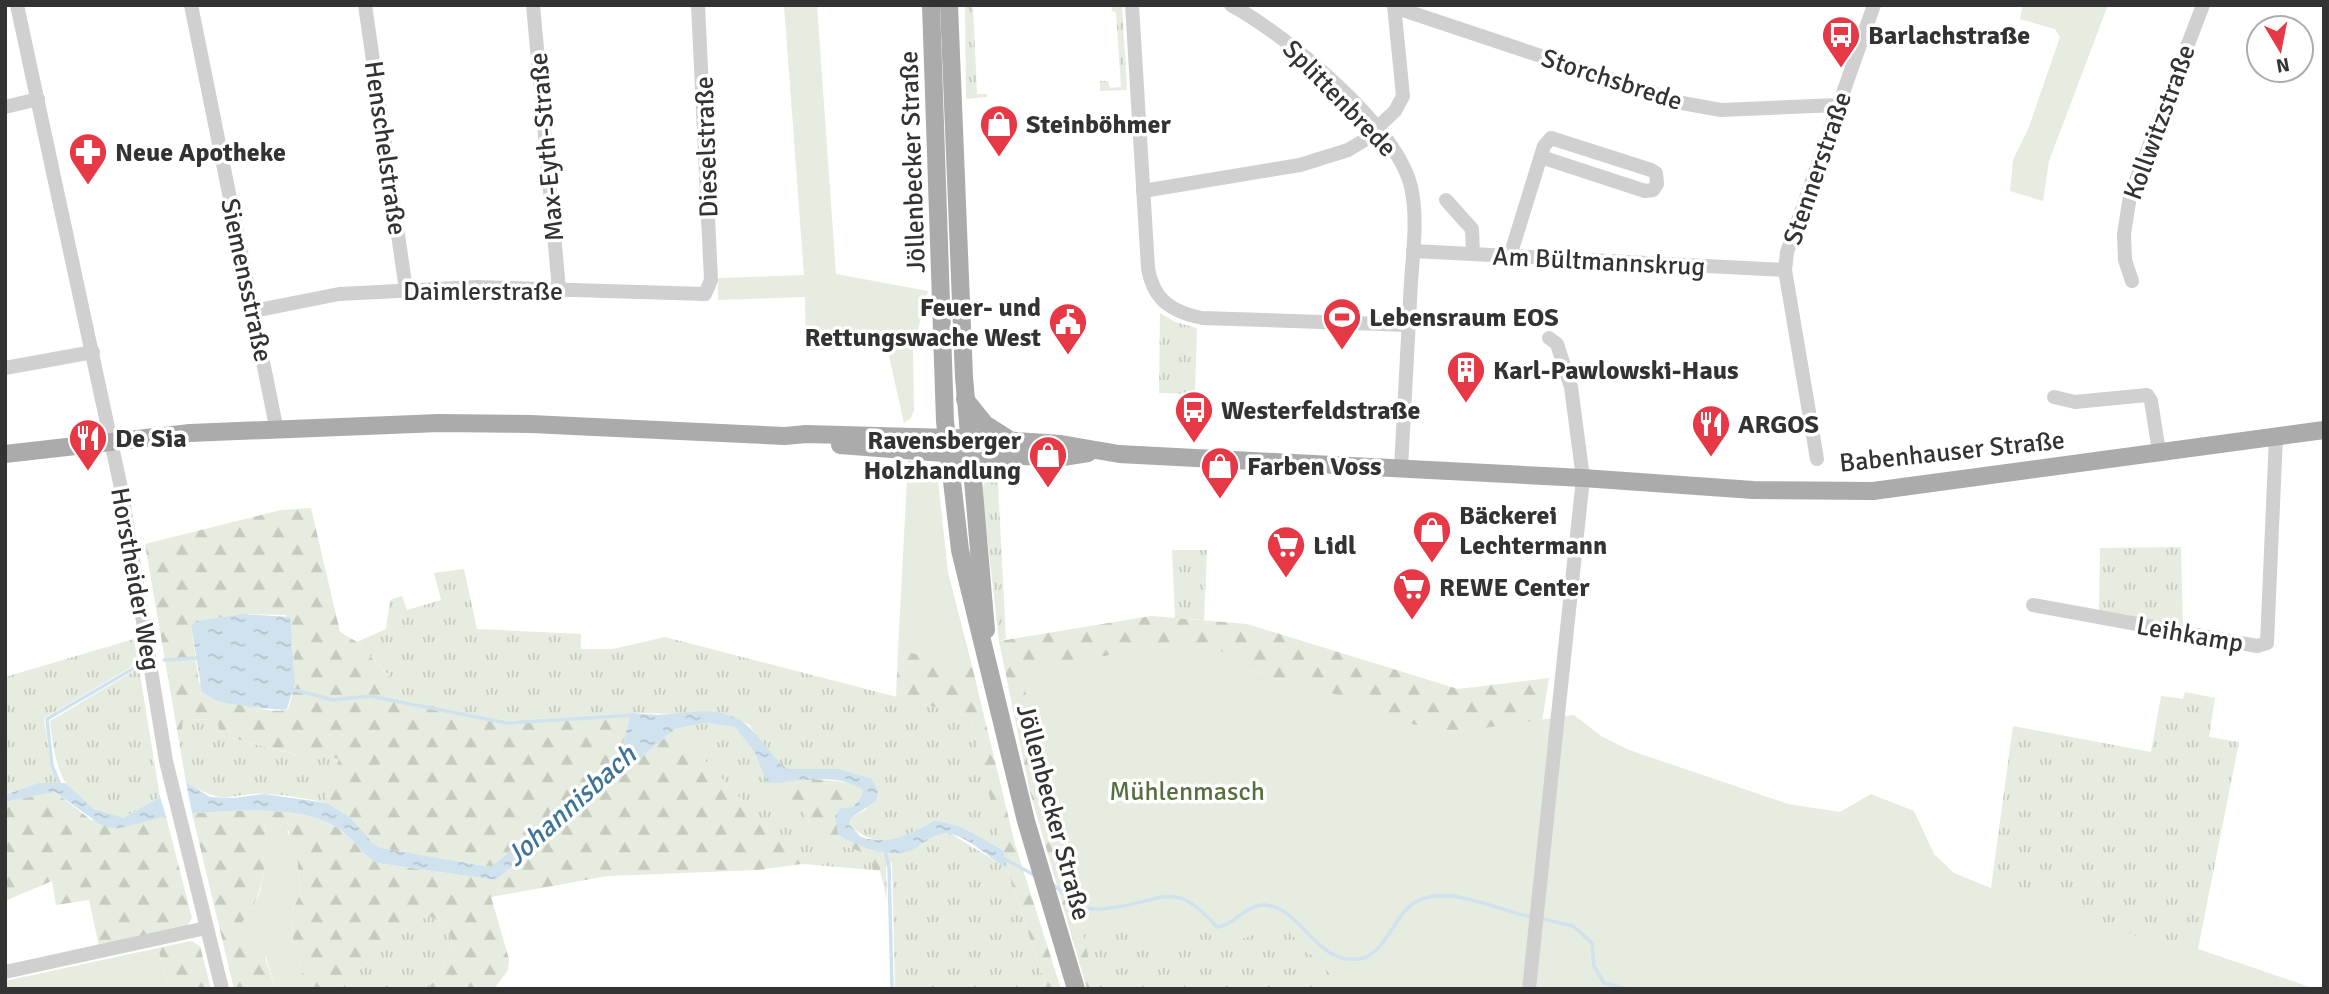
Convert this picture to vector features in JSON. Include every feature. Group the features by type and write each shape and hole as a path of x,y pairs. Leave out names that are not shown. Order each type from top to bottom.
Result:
{"main road":[{"name":"Jöllenbecker Straße","path":"931,5 947,445 963,567 974,618 986,648"},
{"name":"Jöllenbecker Straße","path":"949,5 965,399 986,648 1026,821 1076,989"},
{"path":"908,435 925,429 944,399"},
{"path":"965,399 985,424 1014,441"},
{"path":"5,454 190,433 499,423 785,436 908,435 947,445"},
{"name":"Babenhauser Straße","path":"1093,452 1583,478 1753,491 1873,491 2324,430"},
{"path":"785,436 805,442 968,446 1063,457 1093,452"},
{"path":"968,446 1014,441 1061,444 1093,452"}],"street":[{"name":"Horstheider Weg","path":"17,5 111,440 171,784 222,989"},
{"name":"Siemensstraße","path":"191,5 277,431"},
{"name":"Henschelstraße","path":"365,5 406,290"},
{"name":"Max-Eyth-Straße","path":"533,5 559,289"},
{"name":"Dieselstraße","path":"698,5 710,288"},
{"path":"1132,5 1150,281 1161,301 1174,310 1202,318 1409,325"},
{"name":"Splittenbrede","path":"1231,5 1300,51 1391,146 1407,175 1413,203 1413,251 1401,468"},
{"name":"Stennerstraße","path":"1817,459 1785,270 1792,232 1874,5"},
{"name":"Kollwitzstraße","path":"2132,281 2125,260 2124,234 2130,196 2203,5"},
{"path":"1143,191 1300,165 1348,150 1395,111 1403,96 1394,6"},
{"name":"Storchsbrede","path":"1394,6 1682,103 1721,110 1838,105"},
{"path":"5,107 38,99"},
{"path":"1510,256 1541,157 1547,141 1557,138 1651,170 1656,173 1657,184 1651,191 1645,191 1541,157"},
{"path":"1446,200 1472,229 1473,254"},
{"name":"Am Bültmannskrug","path":"1413,251 1785,270"},
{"name":"Daimlerstraße","path":"254,310 326,296 406,290 477,287 699,296 710,288"},
{"path":"1529,989 1583,478 1571,387 1557,344 1549,338"},
{"path":"5,369 93,352"},
{"path":"2054,397 2075,402 2147,395 2151,401 2158,445 2162,452"},
{"name":"Leihkamp","path":"2033,605 2257,646 2267,643 2276,436"},
{"path":"5,972 206,928"}],"green space":[{"path":"784,5 817,5 836,274 928,291 913,348 914,410 911,418 904,423 887,347 806,350 805,297 718,300 718,278 804,275"},
{"path":"965,5 980,5 973,6 977,94 987,94 987,97 966,99"},
{"path":"1112,5 1122,5 1127,90 1100,91 1100,81 1108,81 1110,88 1121,87 1116,12 1112,11"},
{"path":"2023,5 2108,5 2049,161 2043,201 2010,191 2013,160 2029,127 2060,37 2055,29 2020,19"},
{"path":"1160,313 1175,322 1197,328 1195,394 1159,393"},
{"path":"908,460 930,466 938,480 948,572 972,666 898,650"},
{"path":"997,464 1006,639 999,641 982,491 986,473"},
{"path":"311,508 340,632 357,642 397,685 392,698 508,721 631,713 619,759 491,867 373,845 351,818 327,803 327,790 339,759 300,750 299,755 220,735 217,719 183,720 182,729 177,730 145,544 281,510","holes":["242,614 286,615 294,662 293,688 288,709 279,711 256,707 199,683 191,626 196,621"]},
{"path":"2181,547 2183,628 2099,612 2100,548"},
{"path":"1172,550 1207,550 1204,620 1175,618"},
{"path":"464,569 477,629 581,634 581,649 613,649 665,637 970,716 1003,850 960,826 935,820 902,837 891,840 870,838 849,824 851,818 867,809 871,778 839,769 787,769 764,749 749,724 704,711 687,714 632,713 507,721 392,698 391,678 357,642 386,629 390,600 402,596 407,610 441,600 434,573"},
{"path":"1151,616 1247,624 1458,689 1549,678 1542,721 1463,731 1435,730 1395,720 1356,700 1248,669 1219,650 1176,650 1176,645 1021,669 1070,878 1069,888 1080,918 1095,989 1087,989 1030,792 999,641"},
{"path":"134,639 138,663 44,718 51,769 59,784 38,783 5,795 5,677"},
{"name":"Mühlenmasch","path":"1176,645 1177,650 1219,650 1248,669 1357,700 1395,720 1435,730 1463,731 1574,715 1601,736 1629,750 1788,804 1840,812 1871,794 1914,811 1934,854 1954,873 1991,888 2031,888 2054,894 2103,923 2144,939 2198,949 2315,989 1335,989 1336,982 1331,975 1289,932 1269,930 1229,943 1210,935 1213,930 1208,926 1199,936 1198,951 1080,918 1069,888 1070,878 1020,669"},
{"path":"898,650 972,666 1015,844 1061,989 1047,989 1007,868 970,716 896,697"},
{"path":"139,668 160,797 123,818 103,813 88,805 67,785 55,756 50,721"},
{"path":"2185,692 2215,698 2209,737 2239,742 2198,949 2315,989 1544,989 1975,973 1991,888 2013,726 2151,752 2161,696 2183,699"},
{"path":"218,719 220,735 298,755 300,749 339,759 327,790 327,803 268,794 219,797 186,782 177,730 182,728 183,720"},
{"path":"704,723 735,727 755,753 774,798 799,802 816,835 869,855 873,870 802,864 675,729"},
{"path":"675,729 802,864 758,870 608,876 491,897 509,959 508,970 494,989 428,989 447,959 451,939 449,930 441,922 428,916 413,923 336,989 302,989 302,970 293,948 292,911 300,894 297,856 289,841 289,831 265,825 267,847 264,870 251,913 275,989 234,989 192,813 246,810 304,815 336,827 377,863 496,880"},
{"path":"814,779 854,783 863,790 853,807 841,808 851,841 884,853 880,871 873,870 869,855 816,835 799,802 774,798 767,783"},
{"path":"55,792 91,820 134,824 166,816 192,918 187,926 99,946 89,900 56,905 52,881 5,901 5,802"},
{"path":"266,822 284,823 297,855 300,894 292,911 293,948 302,970 302,989 275,989 266,957 255,960 242,922 251,911 261,887"},
{"path":"936,834 951,834 1007,868 1047,989 895,989 892,862 886,867 887,900 880,871 884,853 907,852"},
{"path":"1076,908 1084,913 1247,915 1513,989 1095,989"},
{"path":"428,916 441,922 449,930 451,939 447,959 428,989 336,989 413,923"},
{"path":"191,941 200,946 211,989 168,989 158,948"},
{"path":"158,948 168,989 5,989 5,981"}],"water":[{"path":"242,614 290,617 295,682 287,709 267,709 222,702 202,692 191,626 196,621"},
{"path":"704,711 721,713 744,723 787,769 839,769 871,778 878,791 876,801 851,818 849,824 861,837 881,840 900,837 935,820 960,826 1003,850 1007,868 965,840 951,834 938,835 912,850 897,853 870,850 854,843 838,835 835,816 841,808 853,807 863,790 853,784 829,779 767,783 755,753 735,727 704,723 675,729 496,880 377,863 336,827 304,815 246,810 192,813 186,782 210,797 234,798 264,794 327,803 351,818 373,844 381,848 491,867 619,759 631,713 657,715"},
{"path":"38,783 65,783 94,809 123,818 160,797 166,816 117,829 101,825 55,792 5,802 5,795"}],"waterway":[{"path":"164,660 197,658"},
{"path":"61,787 52,766 47,719 136,667"},
{"path":"291,689 333,700 370,696 507,723 635,715"},
{"path":"885,851 889,867 892,989"},
{"name":"Johannisbach","path":"1003,858 1036,876"},
{"name":"Johannisbach","path":"1052,884 1075,903 1089,909 1110,908 1167,896 1178,897 1189,902 1217,927 1258,906 1277,908 1289,915 1319,945 1343,958 1358,959 1377,950 1412,904 1435,896 1477,901 1532,917"},
{"name":"Johannisbach","path":"1539,918 1573,926 1592,943 1594,966 1604,983 1628,989"}],"place":[{"name":"Barlachstraße","path":"1841,69"},
{"name":"Steinböhmer","path":"999,158"},
{"name":"Neue Apotheke","path":"88,186"},
{"name":"Lebensraum EOS","path":"1342,351"},
{"name":"Feuer- und Rettungswache West","path":"1068,356"},
{"name":"Karl-Pawlowski-Haus","path":"1466,404"},
{"name":"Westerfeldstraße","path":"1194,444"},
{"name":"ARGOS","path":"1711,458"},
{"name":"De Sia","path":"88,472"},
{"name":"Ravensberger Holzhandlung","path":"1048,489"},
{"name":"Farben Voss","path":"1220,500"},
{"name":"Bäckerei Lechtermann","path":"1432,564"},
{"name":"Lidl","path":"1286,579"},
{"name":"REWE Center","path":"1412,621"}]}
